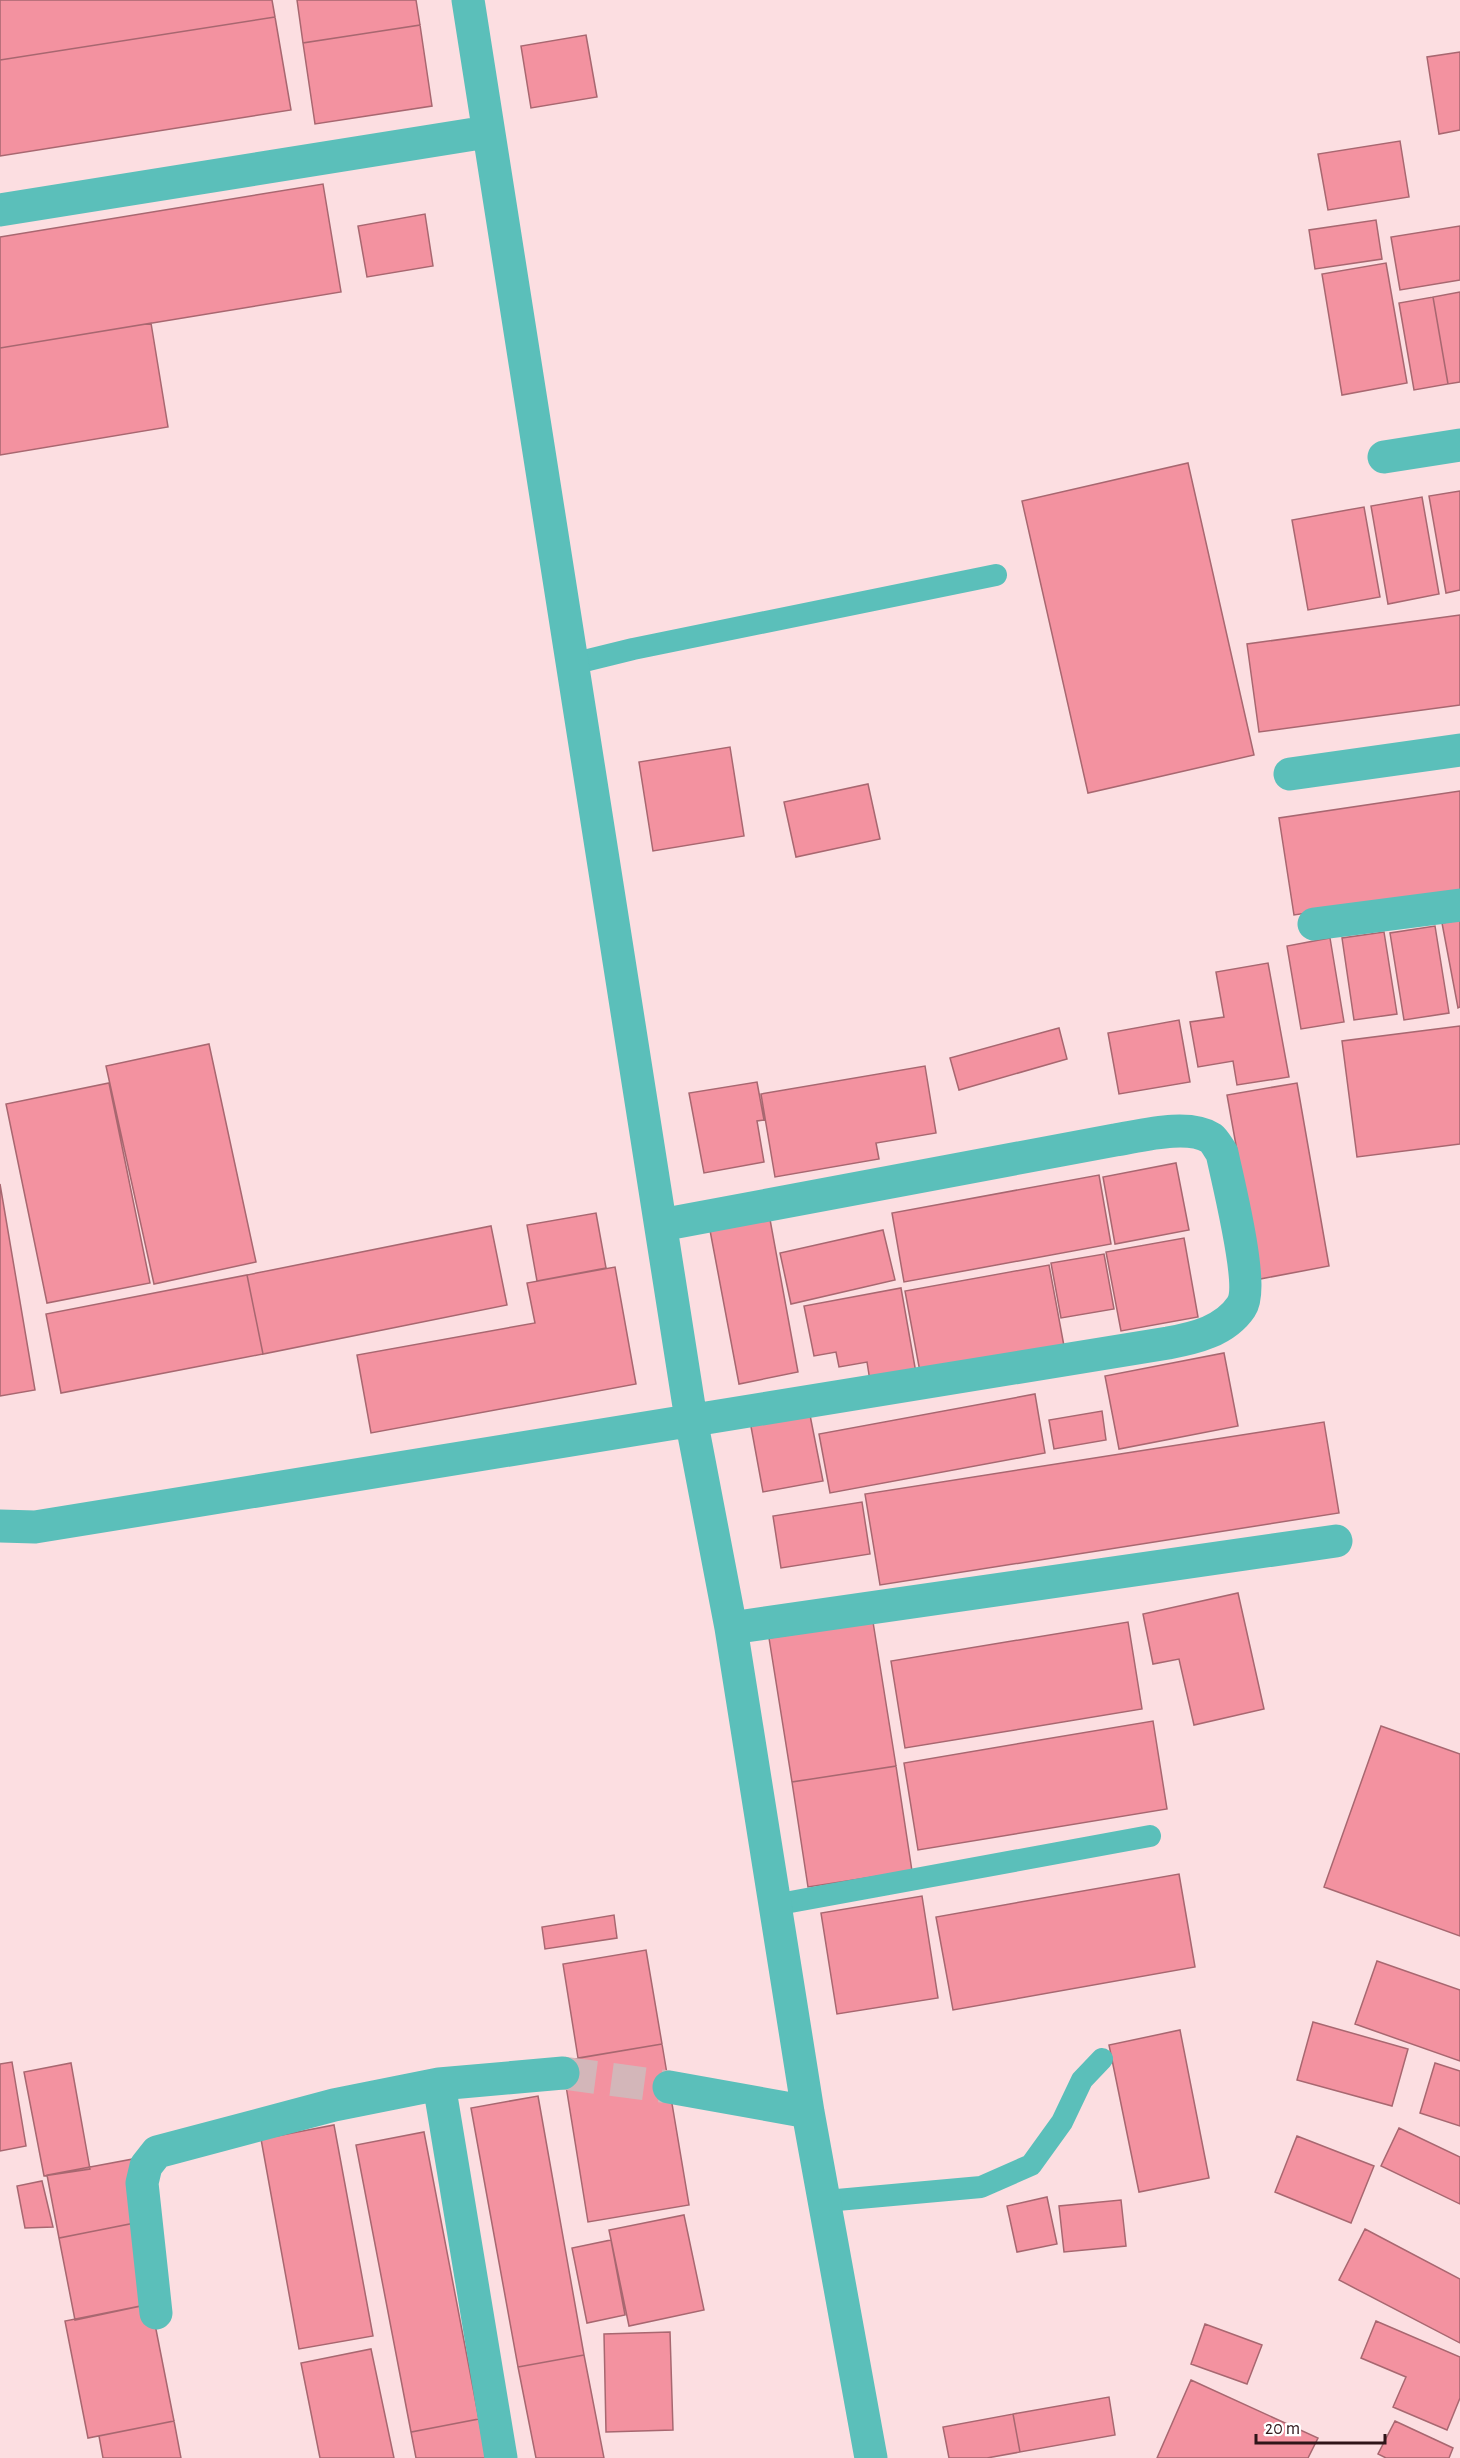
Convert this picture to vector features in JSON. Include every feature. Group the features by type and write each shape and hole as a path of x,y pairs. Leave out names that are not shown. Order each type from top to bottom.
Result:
{"street":[{"path":"468,0 691,1419 731,1628 808,2112 871,2458"},
{"path":"0,210 487,132"},
{"path":"1384,457 1460,445"},
{"path":"1290,774 1460,750"},
{"path":"1314,924 1460,905"},
{"path":"0,1526 34,1527 1198,1337 1226,1323 1242,1306 1246,1279 1222,1153 1211,1138 1190,1132 1162,1132 1115,1140 661,1225"},
{"path":"731,1628 1336,1541"},
{"path":"156,2313 142,2183 146,2166 157,2152 334,2105 439,2084 563,2073"},
{"path":"439,2084 501,2458"},
{"path":"669,2087 808,2112"}],"lane":[{"path":"572,664 633,649 996,575"},
{"path":"774,1905 1150,1836"},
{"path":"826,2201 981,2187 1030,2166 1062,2122 1082,2079 1102,2059"}],"building":[{"path":"0,0 272,0 275,17 0,60"},
{"path":"297,0 416,0 420,25 303,43"},
{"path":"275,17 291,110 0,156 0,60"},
{"path":"420,25 432,106 315,124 303,43"},
{"path":"586,35 597,97 531,108 521,46"},
{"path":"1460,52 1460,130 1439,134 1427,57"},
{"path":"1400,141 1409,197 1328,210 1318,154"},
{"path":"323,184 341,292 0,348 0,237"},
{"path":"425,214 433,266 367,277 358,226"},
{"path":"1376,220 1382,259 1315,269 1309,230"},
{"path":"1460,226 1460,280 1400,290 1391,237"},
{"path":"1386,263 1407,383 1342,395 1322,274"},
{"path":"1460,292 1460,382 1448,384 1433,297"},
{"path":"1433,297 1448,384 1414,390 1399,303"},
{"path":"151,323 168,427 0,455 0,348"},
{"path":"1188,463 1254,755 1088,793 1022,501"},
{"path":"1460,491 1460,590 1446,593 1429,496"},
{"path":"1422,497 1439,594 1388,604 1371,506"},
{"path":"1364,507 1380,597 1308,610 1292,520"},
{"path":"1460,615 1460,705 1259,732 1247,644"},
{"path":"730,747 744,836 653,851 639,762"},
{"path":"868,784 880,839 796,857 784,802"},
{"path":"1460,791 1460,890 1294,915 1279,818"},
{"path":"1460,920 1460,1007 1458,1008 1442,923"},
{"path":"1435,926 1449,1013 1404,1020 1390,933"},
{"path":"1384,932 1397,1014 1354,1020 1342,938"},
{"path":"1330,938 1344,1022 1301,1029 1287,946"},
{"path":"1268,963 1289,1077 1237,1085 1233,1061 1198,1067 1190,1022 1224,1017 1216,972"},
{"path":"1179,1020 1190,1082 1119,1094 1108,1033"},
{"path":"1460,1026 1460,1144 1357,1157 1342,1041"},
{"path":"1059,1028 1067,1059 959,1090 950,1058"},
{"path":"209,1044 256,1262 154,1284 106,1066"},
{"path":"925,1066 936,1133 876,1143 879,1159 775,1177 761,1094"},
{"path":"757,1082 764,1120 757,1121 764,1162 704,1173 689,1093"},
{"path":"109,1083 150,1283 47,1303 6,1104"},
{"path":"1297,1083 1329,1266 1260,1279 1227,1095"},
{"path":"1176,1163 1189,1230 1115,1244 1103,1177"},
{"path":"1099,1175 1111,1244 904,1282 892,1213"},
{"path":"0,1184 35,1390 0,1396"},
{"path":"596,1213 606,1268 537,1281 527,1225"},
{"path":"769,1214 798,1372 739,1384 709,1225"},
{"path":"491,1226 507,1305 263,1354 247,1275"},
{"path":"883,1230 895,1280 791,1304 780,1253"},
{"path":"1184,1238 1198,1317 1121,1331 1106,1252"},
{"path":"1104,1254 1114,1309 1061,1318 1051,1263"},
{"path":"1049,1265 1064,1346 920,1372 905,1291"},
{"path":"615,1267 636,1384 371,1433 357,1355 535,1323 527,1283"},
{"path":"247,1275 263,1354 61,1393 46,1314"},
{"path":"901,1288 916,1373 870,1381 867,1362 839,1367 836,1352 814,1356 804,1306"},
{"path":"1224,1353 1238,1426 1119,1449 1105,1376"},
{"path":"1035,1394 1045,1453 830,1493 819,1434"},
{"path":"809,1410 823,1481 763,1492 750,1421"},
{"path":"1102,1411 1106,1440 1054,1449 1049,1420"},
{"path":"1324,1422 1339,1513 880,1585 865,1494"},
{"path":"862,1502 870,1554 781,1568 773,1516"},
{"path":"1238,1593 1264,1709 1194,1725 1179,1659 1153,1664 1143,1614"},
{"path":"873,1622 896,1766 792,1782 769,1638"},
{"path":"1128,1622 1142,1709 905,1748 891,1661"},
{"path":"1153,1721 1167,1809 918,1850 904,1763"},
{"path":"1381,1726 1460,1754 1460,1936 1324,1887"},
{"path":"896,1766 912,1871 808,1887 792,1782"},
{"path":"1179,1874 1195,1967 953,2010 936,1917"},
{"path":"922,1896 938,1998 837,2014 821,1913"},
{"path":"614,1915 617,1938 545,1949 542,1927"},
{"path":"646,1950 662,2044 578,2058 563,1964"},
{"path":"1377,1961 1460,1990 1460,2061 1355,2024"},
{"path":"1313,2022 1408,2049 1392,2106 1297,2080"},
{"path":"1180,2030 1209,2178 1139,2192 1109,2045"},
{"path":"662,2044 689,2205 588,2222 562,2061"},
{"path":"12,2062 26,2146 0,2151 0,2064"},
{"path":"71,2063 90,2169 44,2176 24,2072"},
{"path":"1435,2063 1460,2071 1460,2126 1420,2113"},
{"path":"538,2096 584,2355 518,2367 471,2108"},
{"path":"334,2125 373,2336 299,2349 261,2139"},
{"path":"1399,2128 1460,2157 1460,2204 1381,2166"},
{"path":"424,2132 479,2419 411,2432 356,2145"},
{"path":"1297,2136 1374,2166 1351,2223 1275,2192"},
{"path":"133,2159 135,2223 59,2238 47,2175"},
{"path":"42,2181 53,2227 25,2228 17,2186"},
{"path":"1047,2197 1057,2244 1017,2252 1007,2206"},
{"path":"1121,2200 1126,2246 1064,2252 1059,2206"},
{"path":"684,2215 704,2310 629,2326 609,2230"},
{"path":"135,2223 151,2304 75,2320 59,2238"},
{"path":"1365,2229 1460,2279 1460,2343 1339,2280"},
{"path":"611,2240 625,2315 587,2323 572,2248"},
{"path":"151,2304 174,2421 88,2438 65,2321"},
{"path":"1376,2321 1460,2357 1460,2398 1447,2430 1393,2407 1406,2377 1361,2358"},
{"path":"1205,2324 1262,2345 1247,2384 1191,2364"},
{"path":"670,2332 673,2430 606,2432 604,2334"},
{"path":"371,2349 394,2458 320,2458 301,2363"},
{"path":"584,2355 604,2458 536,2458 518,2367"},
{"path":"1191,2380 1318,2438 1308,2458 1157,2458"},
{"path":"1109,2397 1115,2435 1020,2452 1013,2414"},
{"path":"1013,2414 1020,2452 987,2458 949,2458 943,2427"},
{"path":"479,2419 486,2458 416,2458 411,2432"},
{"path":"174,2421 181,2458 103,2458 99,2436"},
{"path":"1395,2421 1453,2448 1449,2458 1386,2458 1378,2454"}],"tunnel":[{"path":"563,2073 669,2087"}]}
